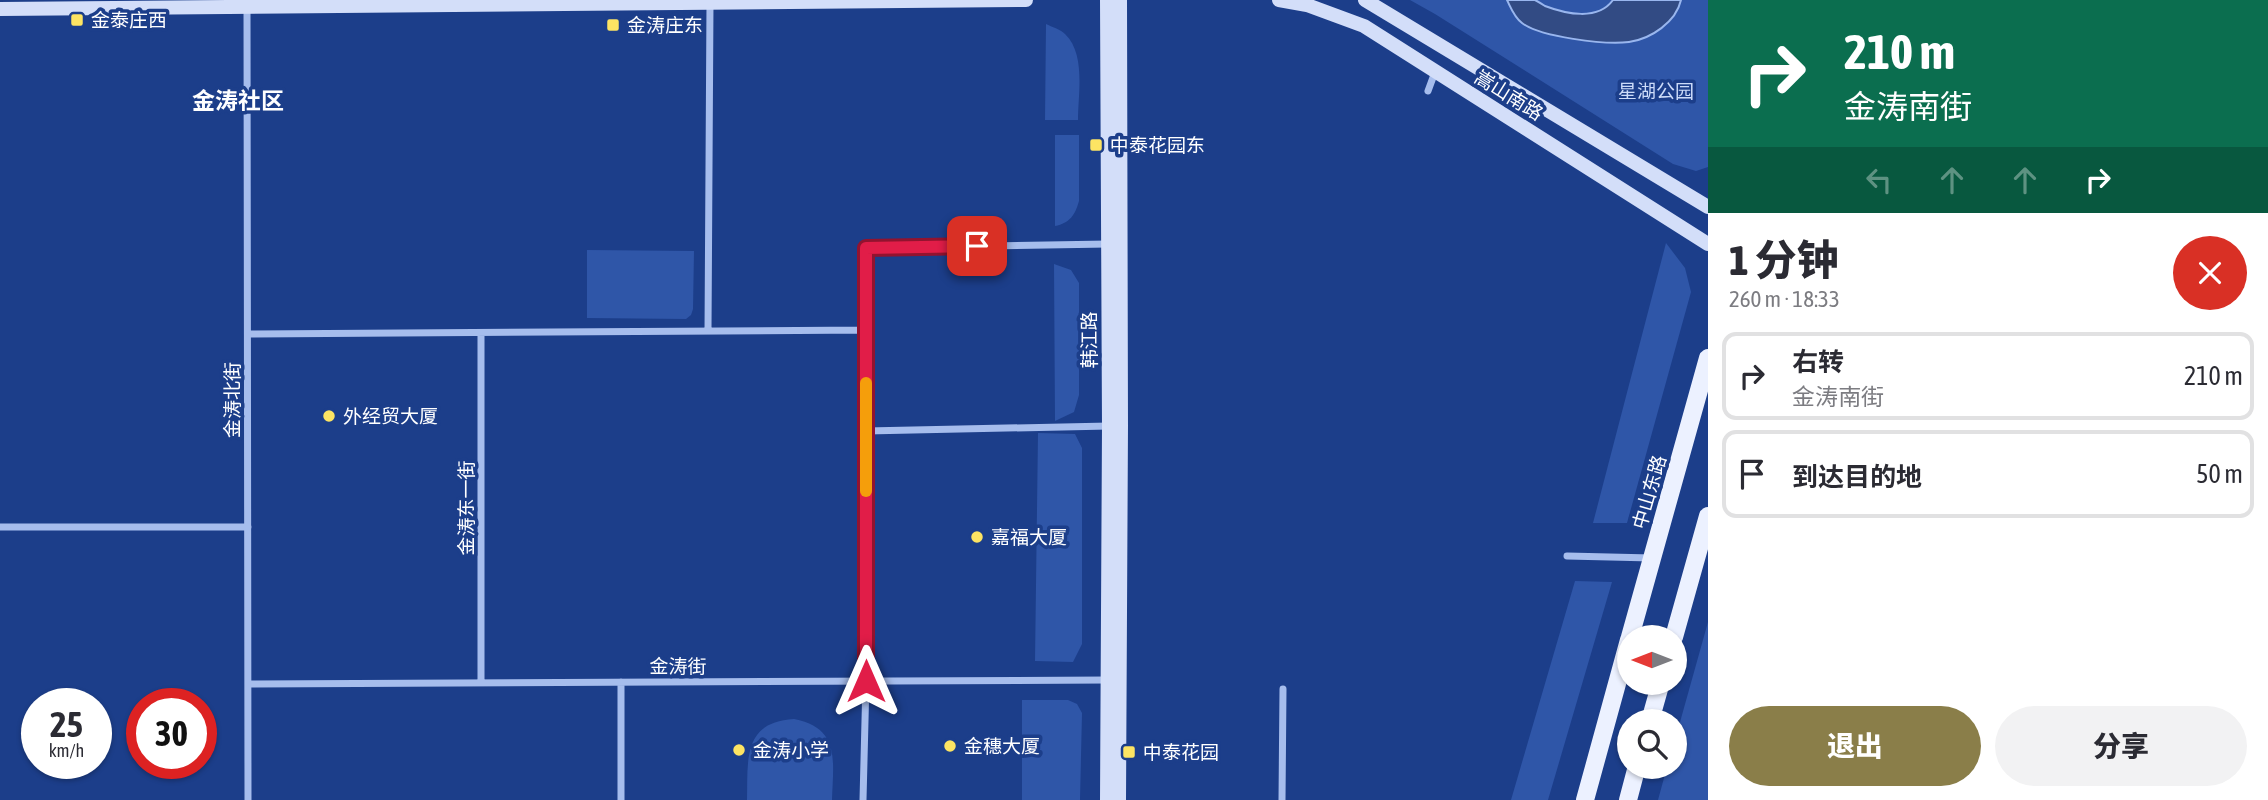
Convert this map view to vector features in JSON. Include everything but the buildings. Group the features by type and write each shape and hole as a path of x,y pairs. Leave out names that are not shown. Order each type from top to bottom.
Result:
{"main road":[{"name":"中山东路","path":"1634,625 1708,358"},
{"path":"1677,625 1708,516"},
{"name":"中山东路","path":"1585,800 1617,686"},
{"path":"1628,800 1634,779"}],"street":[{"path":"0,9 247,3 1027,0"},
{"name":"韩江路","path":"1107,0 1109,426 1119,800"},
{"name":"韩江路","path":"1107,800 1114,679 1120,0"},
{"name":"嵩山南路","path":"1279,0 1307,5 1364,26 1708,244"},
{"name":"嵩山南路","path":"1365,0 1708,207"},
{"name":"金涛北街","path":"247,3 248,800"},
{"path":"708,331 710,3"},
{"path":"1428,90 1436,72"},
{"path":"863,800 866,681 866,248 1108,244"},
{"path":"248,334 866,330"},
{"name":"金涛东一街","path":"481,332 481,683"},
{"path":"866,431 1109,426"},
{"path":"0,527 248,527"},
{"path":"1567,556 1652,558"},
{"name":"金涛街","path":"248,684 1114,679"},
{"path":"621,682 621,800"},
{"path":"1282,800 1283,689"}],"green space":[{"name":"星湖公园","path":"1410,0 1507,0 1520,17 1540,31 1579,40 1615,42 1649,35 1663,27 1674,16 1681,0 1708,0 1708,167 1696,171 1673,164"},
{"path":"1535,0 1613,0 1597,12 1576,14 1553,9"},
{"path":"1046,24 1065,34 1076,52 1079,75 1078,120 1045,120"},
{"path":"1055,135 1079,135 1079,201 1071,218 1055,226"},
{"path":"1666,243 1685,268 1691,292 1627,523 1593,523"},
{"path":"587,250 694,251 691,315 686,319 587,318"},
{"path":"1054,264 1071,270 1079,283 1079,395 1074,412 1055,421"},
{"path":"1038,433 1075,434 1082,448 1082,644 1073,662 1035,661"},
{"path":"1575,581 1612,582 1548,800 1511,800"},
{"path":"1708,622 1708,800 1658,800 1664,779 1687,779 1687,709 1684,709"},
{"path":"1022,700 1068,700 1077,704 1082,713 1080,800 1022,800"},
{"path":"794,719 820,730 827,739 833,760 832,800 747,800 747,771 751,746 765,727"}],"shaded area":[{"path":"1507,0 1535,0 1553,9 1581,14 1599,11 1613,0 1681,0 1674,15 1654,33 1637,40 1618,43 1573,39 1531,28 1517,18"}],"slow traffic":[{"path":"866,383 866,491"}],"place":[{"name":"金泰庄西","path":"77,20"},
{"name":"金涛庄东","path":"613,25"},
{"name":"中泰花园东","path":"1096,145"},
{"name":"外经贸大厦","path":"329,416"},
{"name":"嘉福大厦","path":"977,537"},
{"name":"金穗大厦","path":"950,746"},
{"name":"金涛小学","path":"739,750"},
{"name":"中泰花园","path":"1129,752"}],"district":[{"name":"金涛社区","path":"238,101"}],"route":[{"path":"866,681 866,248 977,246"}]}
